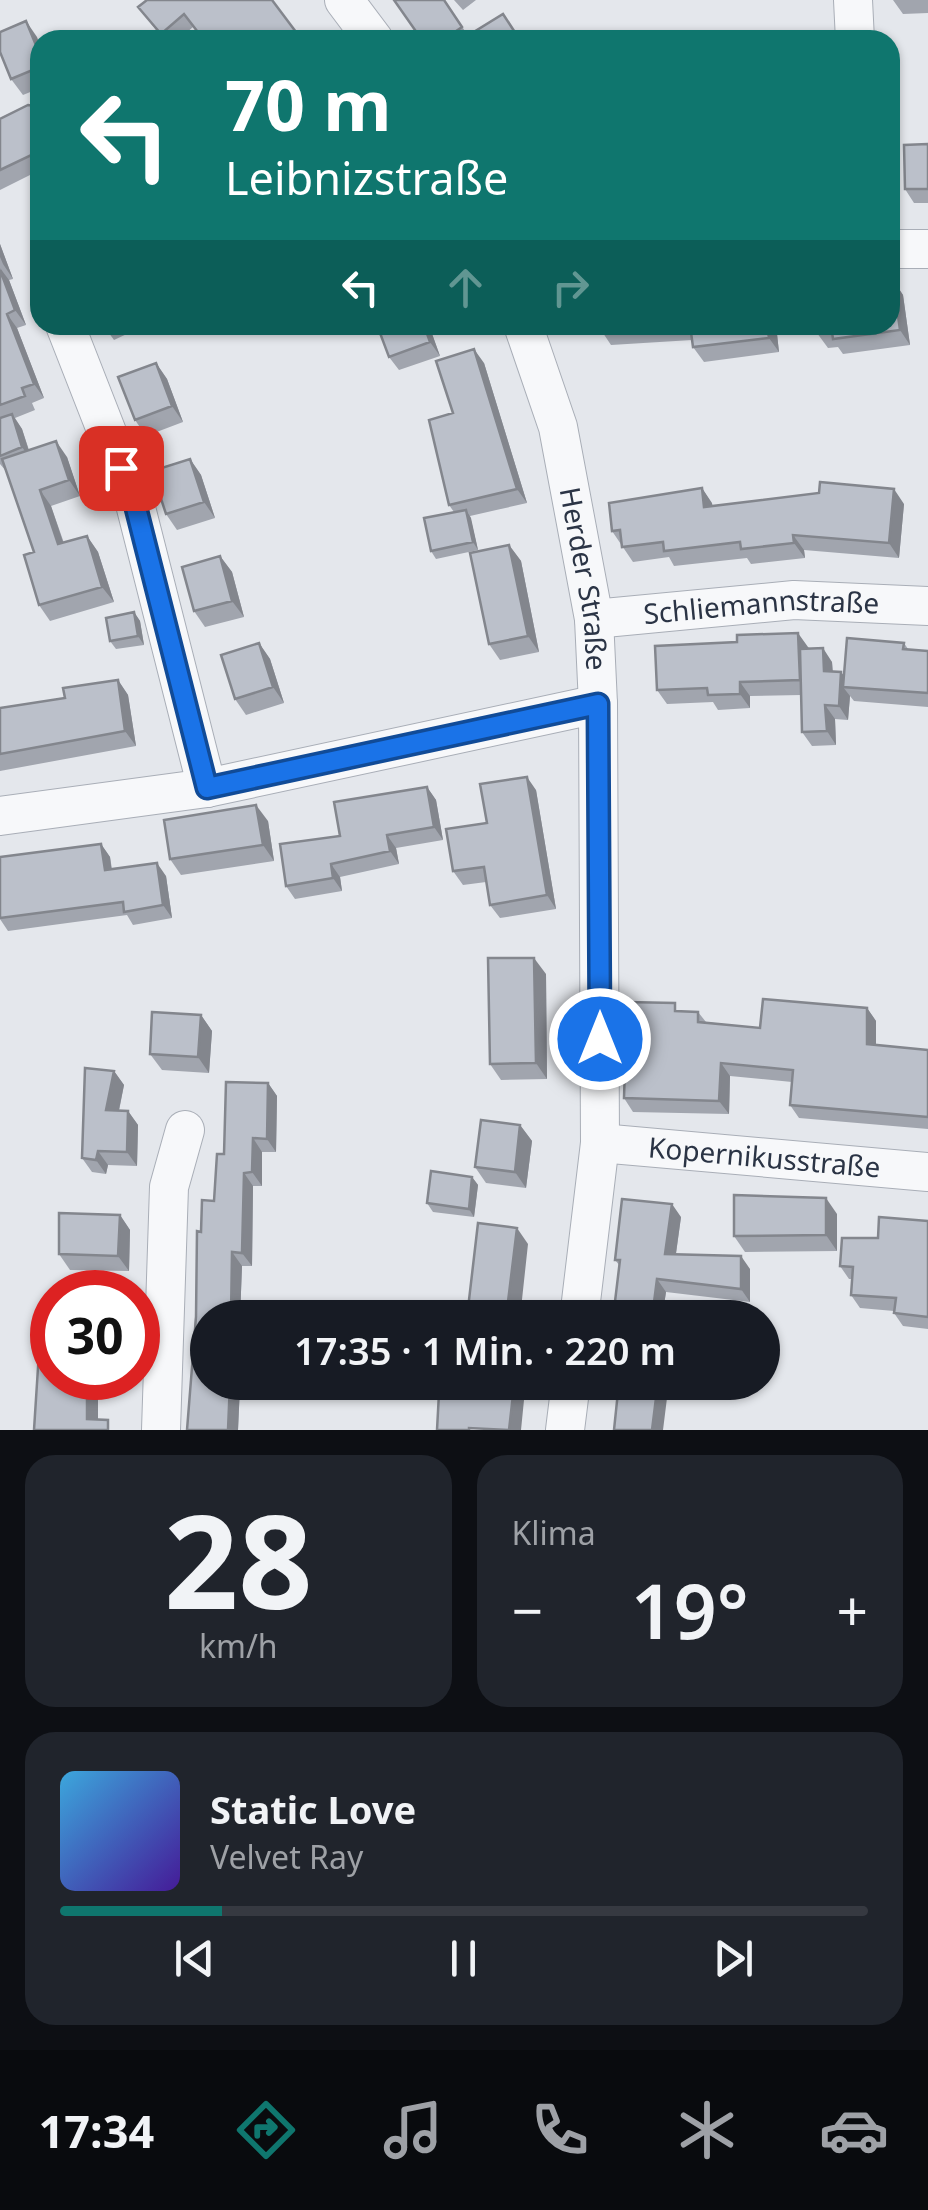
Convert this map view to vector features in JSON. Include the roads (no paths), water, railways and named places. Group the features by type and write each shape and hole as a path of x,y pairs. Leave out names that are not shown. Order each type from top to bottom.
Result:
{"street":[{"path":"344,0 366,30"},
{"path":"853,0 854,30"},
{"path":"900,249 928,249"},
{"path":"69,335 135,504 207,788"},
{"name":"Herder Straße","path":"526,335 558,427 594,619 598,704 600,1142 581,1300"},
{"name":"Schliemannstraße","path":"594,619 794,600 928,606"},
{"path":"0,816 207,788 598,704"},
{"path":"161,1430 169,1187 185,1130"},
{"name":"Kopernikusstraße","path":"600,1142 928,1172"},
{"path":"566,1430 569,1400"}]}
